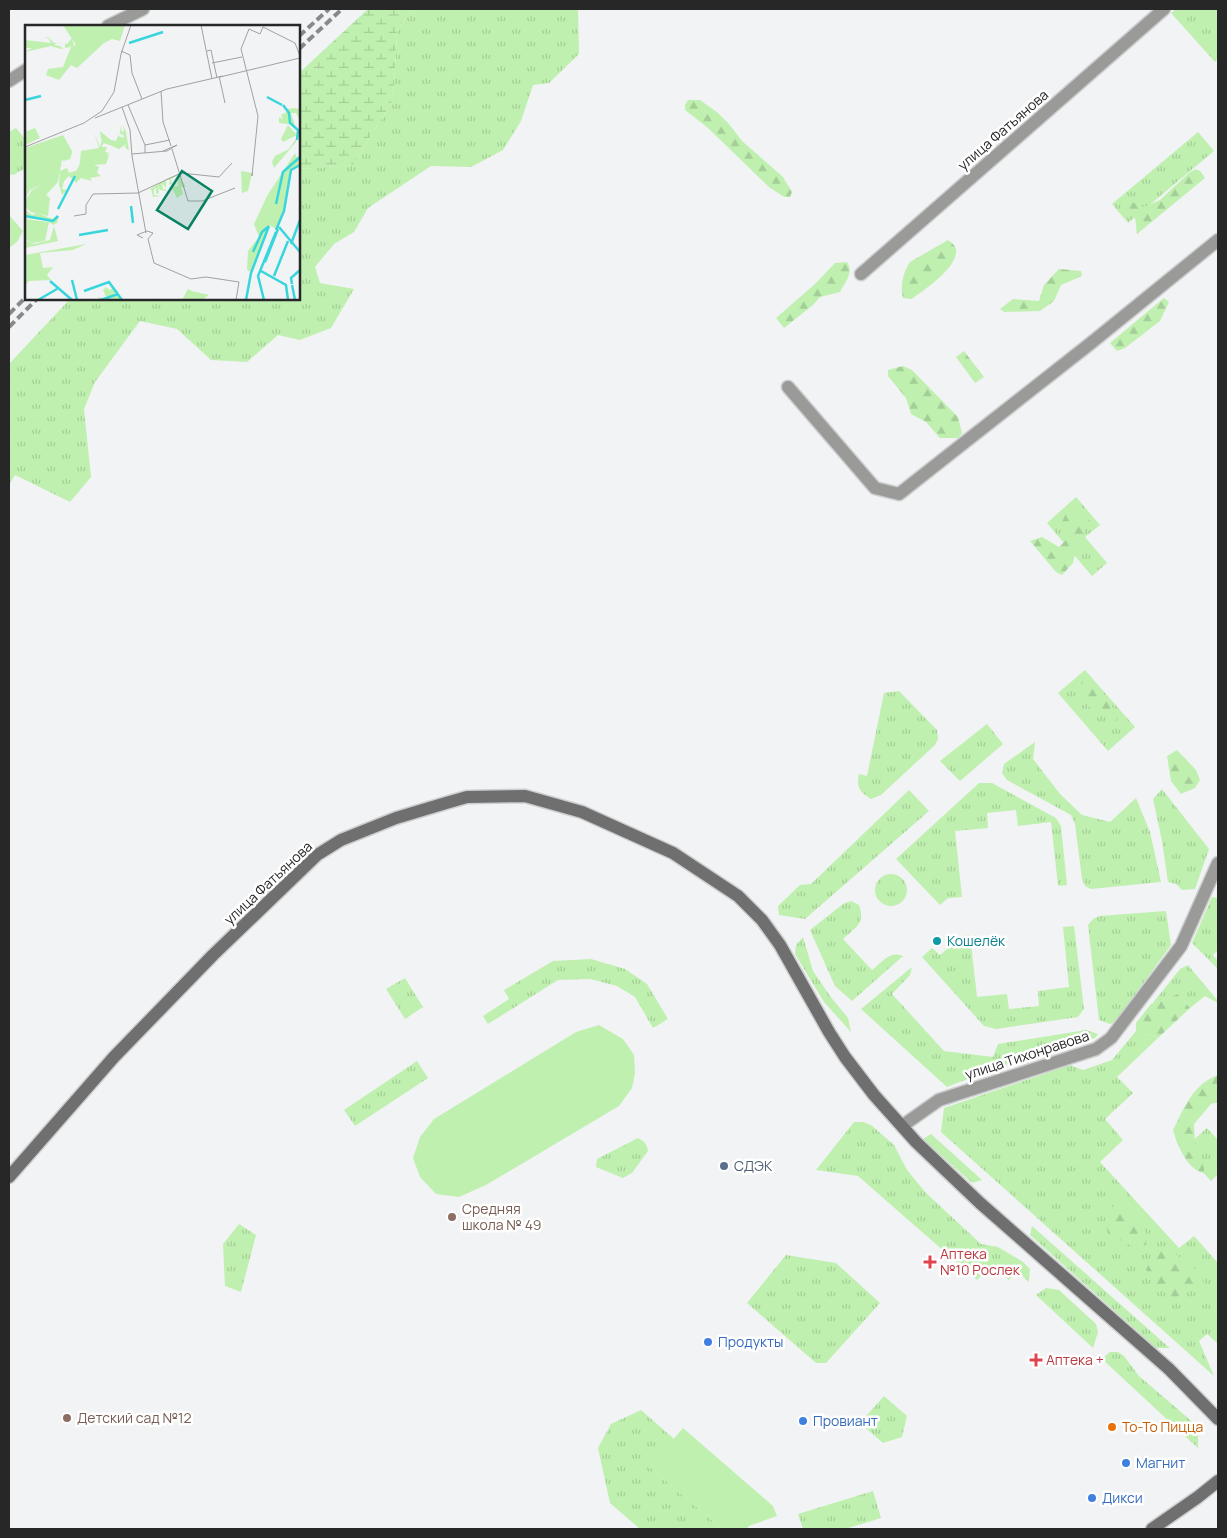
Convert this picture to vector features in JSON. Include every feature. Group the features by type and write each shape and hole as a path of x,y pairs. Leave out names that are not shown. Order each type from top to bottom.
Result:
{"street":[{"path":"110,25 142,9"},
{"name":"улица Фатьянова","path":"861,274 1164,9"},
{"path":"9,81 25,71"},
{"path":"788,387 875,488 899,494 1218,240"},
{"name":"улица Фатьянова","path":"9,1177 120,1050 213,954 317,855 341,840 396,818 467,797 525,796 582,812 673,853 738,896 762,920 780,945 845,1057 874,1095 916,1142 980,1203 1169,1369 1218,1419"},
{"name":"улица Тихонравова","path":"902,1126 939,1100 1096,1049 1112,1038 1180,946 1218,863"},
{"path":"1152,1529 1198,1498 1218,1481"}],"green space":[{"path":"368,9 413,9 397,30 393,100 353,165 300,169 300,72"},
{"path":"413,9 578,9 579,54 549,83 533,85 521,121 503,150 471,167 431,166 368,208 354,232 334,244 315,267 320,283 354,289 331,328 300,340 278,335 247,362 211,360 177,329 140,321 95,382 84,409 91,477 70,502 15,475 9,485 9,364 69,300 300,300 300,169 353,165 393,100 397,30"},
{"path":"1176,9 1218,9 1218,59 1215,62 1171,13"},
{"path":"688,100 700,100 718,113 742,141 783,177 792,192 790,197 784,197 769,187 708,128 685,110"},
{"path":"16,128 25,139 25,169 13,175 9,174 9,132"},
{"path":"1198,132 1214,151 1128,223 1112,204"},
{"path":"1196,169 1205,178 1137,234 1135,217 1121,200 1127,200 1144,207 1160,200 1190,172"},
{"path":"9,215 23,231 17,242 9,248"},
{"path":"948,240 956,248 955,258 951,265 938,279 917,295 911,299 903,298 903,280 910,262"},
{"path":"847,262 850,270 840,292 820,297 784,328 776,318 815,284 835,263"},
{"path":"1059,269 1081,271 1082,276 1061,285 1054,301 1040,311 1004,312 1000,309 1013,299 1039,301 1044,285"},
{"path":"1164,298 1169,302 1160,321 1125,348 1117,351 1110,343"},
{"path":"964,351 984,377 975,383 956,357"},
{"path":"903,366 912,370 958,417 962,433 958,438 940,438 926,422 911,414 906,398 888,376 888,370"},
{"path":"1076,497 1100,525 1085,537 1107,563 1092,576 1047,523"},
{"path":"1080,511 1091,522 1078,541 1073,563 1062,575 1056,572 1030,541 1042,537 1059,547 1069,537 1062,522 1066,513"},
{"path":"1085,670 1135,727 1108,751 1058,693"},
{"path":"1087,675 1104,694 1118,715 1117,721 1089,707 1081,698 1080,691 1083,677"},
{"path":"899,691 937,730 938,739 935,745 881,795 871,799 860,789 858,783 859,774 867,776 884,693"},
{"path":"987,724 1003,744 960,781 940,761"},
{"path":"1035,742 1033,759 1060,794 1082,815 1110,822 1136,798 1150,832 1161,882 1091,889 1085,886 1082,879 1075,824 1071,815 1007,780 1002,773 1004,764"},
{"path":"1177,750 1196,770 1200,780 1195,788 1181,794 1171,781 1167,756"},
{"path":"979,783 992,783 1056,818 1061,826 1067,885 1058,886 1051,822 1018,826 1016,810 987,813 988,828 955,831 962,897 948,898 940,905 896,859"},
{"path":"1162,789 1209,849 1195,889 1182,890 1176,884 1168,882 1153,799"},
{"path":"909,790 929,811 805,919 779,915 778,906 800,885 811,884"},
{"path":"891,874 897,875 902,879 906,884 906,896 902,901 897,905 891,906 885,905 880,901 876,896 875,890 876,884 880,879 885,875"},
{"path":"1212,897 1218,898 1218,950 1213,955 1218,961 1218,969 1192,943"},
{"path":"851,901 859,905 861,917 858,925 843,939 872,970 890,956 903,956 852,1001 835,986 810,930 843,904"},
{"path":"1166,911 1171,945 1115,1022 1110,1024 1099,1020 1088,925 1099,916"},
{"path":"1074,926 1084,1009 1078,1017 996,1029 984,1026 922,957 932,948 940,955 962,936 970,935 977,997 1007,994 1009,1009 1039,1006 1038,991 1069,987 1063,927"},
{"path":"803,937 813,971 848,1018 851,1032 824,1002 795,954 796,945"},
{"path":"591,959 625,969 647,984 668,1019 653,1028 635,997 617,986 590,979 558,980 488,1024 483,1016 509,999 504,990 553,961"},
{"path":"1188,965 1218,1003 1205,996 1190,1008 1178,994 1152,1004 1180,969"},
{"path":"912,967 910,975 892,994 944,1051 993,1057 998,1044 1086,1030 1098,1034 1095,1038 1020,1060 947,1087 861,1009"},
{"path":"405,978 423,1007 405,1019 386,989"},
{"path":"1178,994 1190,1008 1158,1038 1136,1031 1136,1023 1151,1004"},
{"path":"599,1025 623,1039 634,1055 635,1073 632,1088 619,1106 486,1185 459,1197 436,1194 420,1177 413,1158 420,1137 434,1119 576,1032"},
{"path":"1136,1031 1158,1038 1117,1077 1133,1093 1105,1119 1123,1140 1100,1162 1179,1248 1194,1236 1218,1263 1218,1344 1207,1334 1199,1341 1214,1376 941,1132 944,1108 1070,1065 1083,1070 1112,1060"},
{"path":"417,1061 428,1078 355,1126 344,1110"},
{"path":"1218,1075 1218,1102 1211,1104 1194,1124 1195,1145 1204,1168 1204,1173 1198,1171 1188,1162 1180,1149 1173,1130 1190,1098 1209,1079"},
{"path":"854,1122 863,1122 871,1125 894,1145 907,1170 926,1193 981,1244 998,1247 1023,1262 1030,1269 1029,1282 1017,1271 1009,1280 991,1265 977,1280 858,1176 816,1170"},
{"path":"1207,1128 1218,1140 1218,1174 1211,1181 1182,1150"},
{"path":"931,1134 982,1180 972,1183 923,1139"},
{"path":"638,1138 645,1143 648,1151 632,1173 623,1178 596,1167 597,1159"},
{"path":"1116,1202 1133,1210 1147,1235 1146,1245 1136,1248 1108,1234 1105,1219"},
{"path":"239,1224 256,1235 241,1292 225,1286 223,1244"},
{"path":"1032,1226 1170,1348 1156,1348 1030,1235"},
{"path":"1166,1247 1196,1270 1204,1283 1201,1288 1185,1286 1177,1300 1172,1299 1149,1278 1146,1269 1157,1252"},
{"path":"786,1255 836,1263 880,1303 826,1363 816,1363 747,1303"},
{"path":"1046,1288 1059,1290 1096,1324 1098,1332 1093,1348 1036,1295"},
{"path":"1110,1352 1118,1352 1124,1356 1139,1376 1188,1418 1198,1430 1198,1448 1102,1359"},
{"path":"884,1396 907,1416 902,1437 883,1443 860,1423"},
{"path":"641,1410 674,1439 650,1467 722,1529 640,1529 610,1503 598,1448 611,1424"},
{"path":"683,1428 773,1506 777,1516 749,1526 747,1529 722,1529 650,1467"},
{"path":"873,1491 881,1518 845,1529 803,1529 798,1514"}],"railway":[{"path":"300,35 329,9"},
{"path":"300,48 342,9"},
{"path":"9,314 25,298"},
{"path":"9,327 36,300"}],"place":[{"name":"Кошелёк","path":"937,941"},
{"name":"СДЭК","path":"724,1166"},
{"name":"Средняя школа № 49","path":"452,1217"},
{"name":"Аптека №10 Рослек","path":"930,1262"},
{"name":"Продукты","path":"708,1342"},
{"name":"Аптека +","path":"1036,1360"},
{"name":"Детский сад №12","path":"67,1418"},
{"name":"Провиант","path":"803,1421"},
{"name":"То-То Пицца","path":"1112,1427"},
{"name":"Магнит","path":"1126,1463"},
{"name":"Дикси","path":"1092,1498"}]}
